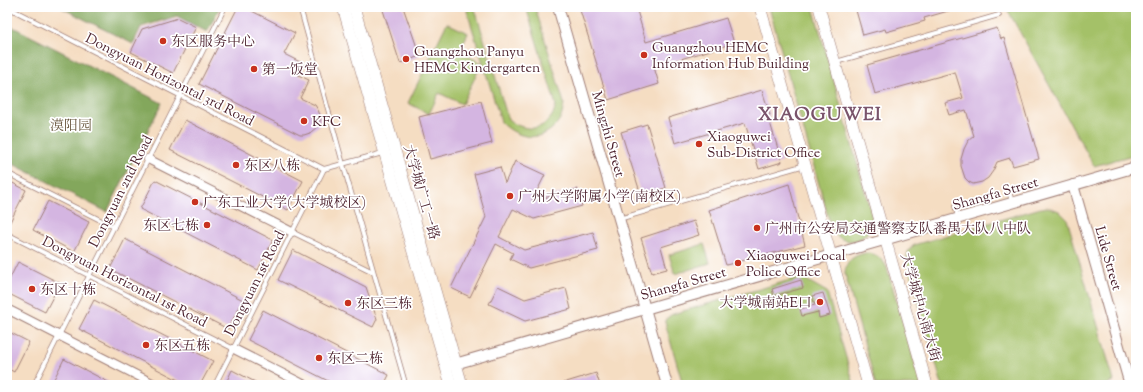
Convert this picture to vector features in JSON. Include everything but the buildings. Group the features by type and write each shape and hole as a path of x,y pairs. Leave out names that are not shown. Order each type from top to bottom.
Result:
{"main road":[{"name":"大学城广工一路","path":"343,7 451,365 462,385"},
{"name":"大学城广工一路","path":"354,7 451,365 451,385"},
{"path":"760,7 868,385"},
{"name":"大学城中心南大街","path":"819,7 928,385"}],"street":[{"name":"Mingzhi Street","path":"558,7 667,385"},
{"path":"148,159 292,232"},
{"name":"Shangfa Street","path":"451,365 1136,167"},
{"name":"Lide Street","path":"1073,185 1130,385"},
{"path":"7,309 156,385"},
{"path":"234,349 304,385"}],"lane":[{"name":"Dongyuan Horizontal 3rd Road","path":"7,7 324,169"},
{"name":"Dongyuan 2nd Road","path":"34,385 225,7"},
{"path":"300,7 404,385"},
{"path":"835,62 999,15"},
{"path":"324,169 379,154"},
{"path":"619,219 805,164"},
{"name":"Dongyuan 1st Road","path":"215,385 324,169"},
{"path":"7,173 114,227"},
{"path":"1009,191 1013,203"},
{"path":"955,206 959,218"},
{"path":"292,232 373,272"},
{"name":"Dongyuan Horizontal 1st Road","path":"7,234 234,349"}],"green space":[{"path":"60,7 220,7 207,32 177,16 141,27 133,44"},
{"path":"468,7 475,7 508,119 520,126 532,128 538,127 549,120 556,105 526,7 535,7 564,103 560,119 554,127 547,132 540,136 524,136 516,133 501,122 467,11"},
{"path":"769,7 813,7 872,216 871,225 868,232 863,237 856,240 849,241 842,239 831,227"},
{"path":"1006,7 1136,7 1136,154 1094,166"},
{"path":"447,23 468,33 459,52 482,63 462,104 439,93 429,114 408,103"},
{"name":"漠阳园","path":"7,24 162,103 107,212 7,161"},
{"path":"1048,207 1059,211 1067,219 1114,381 1105,385 942,385 907,262 909,251 917,244"},
{"path":"704,244 710,263 675,274 669,255"},
{"path":"866,253 879,257 887,268 921,385 876,385 845,274 845,269 851,259"},
{"path":"801,277 827,292 854,385 683,385 666,326 666,320 669,316"}],"place":[{"name":"东区服务中心","path":"163,41"},
{"name":"Guangzhou HEMC Information Hub Building","path":"644,55"},
{"name":"Guangzhou Panyu HEMC Kindergarten","path":"406,59"},
{"name":"第一饭堂","path":"254,69"},
{"name":"KFC","path":"304,121"},
{"name":"Xiaoguwei Sub-District Office","path":"699,144"},
{"name":"东区八栋","path":"236,165"},
{"name":"广州大学附属小学(南校区)","path":"510,196"},
{"name":"广东工业大学(大学城校区)","path":"195,202"},
{"name":"东区七栋","path":"207,225"},
{"name":"广州市公安局交通警察支队番禺大队八中队","path":"757,228"},
{"name":"Xiaoguwei Local Police Office","path":"738,263"},
{"name":"东区十栋","path":"32,289"},
{"name":"大学城南站E口","path":"820,302"},
{"name":"东区三栋","path":"348,303"},
{"name":"东区五栋","path":"146,345"},
{"name":"东区二栋","path":"319,358"}],"district":[{"name":"XIAOGUWEI","path":"820,114"}]}
